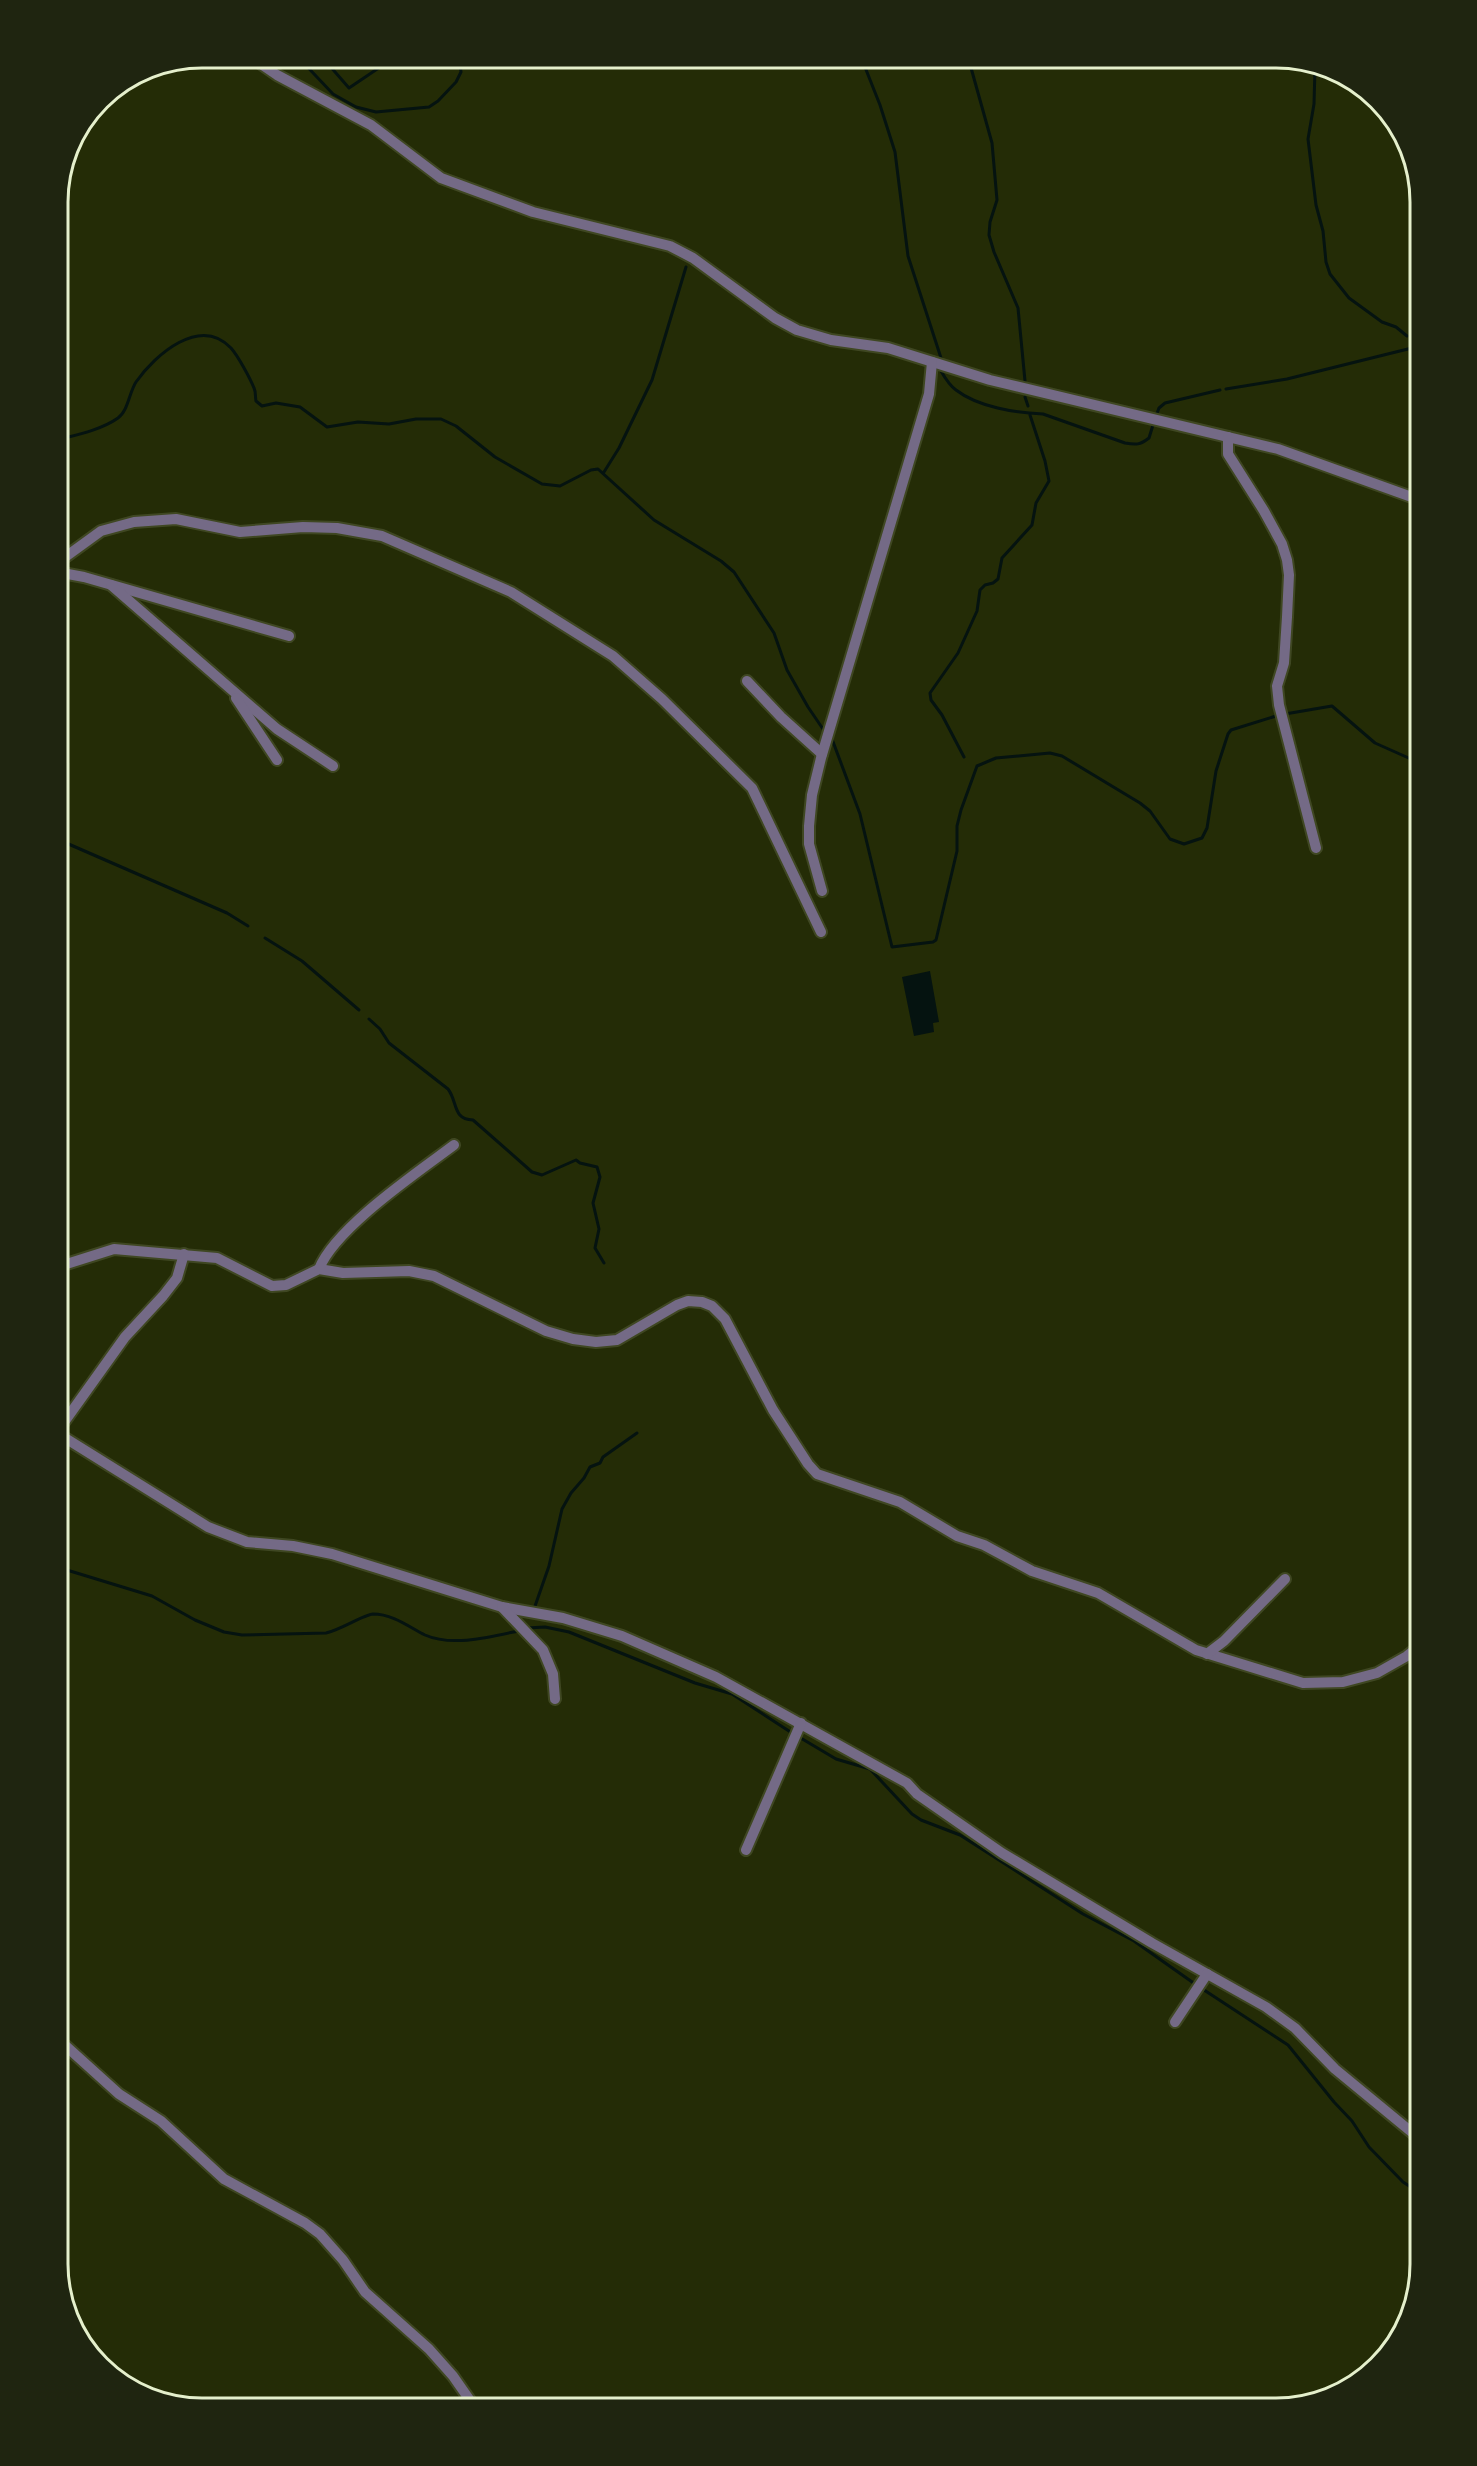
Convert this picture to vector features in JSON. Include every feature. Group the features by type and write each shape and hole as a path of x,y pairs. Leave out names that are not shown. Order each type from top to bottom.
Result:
{"street":[{"path":"267,68 371,125 441,178 533,212 670,246 693,258 775,318 797,330 831,340 888,348 990,380 1278,449 1410,496"},
{"path":"822,891 809,844 812,795 822,754 929,394 932,362"},
{"path":"1228,437 1228,454 1264,511 1282,544 1287,560 1289,575 1284,663 1277,686 1279,705 1316,848"},
{"path":"68,555 101,531 134,522 176,519 240,532 303,527 337,528 382,536 511,592 613,656 662,699 752,788 821,932"},
{"path":"68,575 289,636"},
{"path":"111,585 277,729 333,766"},
{"path":"747,681 781,717 822,754"},
{"path":"229,688 277,760"},
{"path":"319,1269 324,1257 354,1225 389,1194 454,1145"},
{"path":"68,1264 114,1249 184,1254 217,1258 272,1286 286,1285 319,1269 343,1273 409,1271 434,1276 546,1331 573,1339 596,1342 617,1340 661,1313 688,1301 702,1302 712,1306 725,1318 773,1410 817,1474 900,1502 957,1536 984,1545 1032,1571 1098,1593 1196,1650 1303,1683 1343,1682 1359,1679 1392,1665 1410,1652"},
{"path":"68,1417 124,1337 177,1278 184,1254"},
{"path":"68,1440 208,1527 247,1542 293,1546 332,1554 502,1607 563,1618 622,1636 716,1677 907,1783 917,1794 1002,1853 1266,2007 1295,2028 1348,2081 1410,2131"},
{"path":"1207,1654 1224,1641 1285,1579"},
{"path":"502,1607 543,1650 553,1674 555,1699"},
{"path":"746,1850 801,1723"},
{"path":"1175,2022 1207,1974"},
{"path":"68,2048 119,2094 160,2121 224,2179 305,2223 320,2234 343,2260 364,2292 429,2349 453,2376 468,2398"}],"shaded area":[{"path":"930,971 939,1022 933,1023 934,1032 914,1036 902,977"}],"waterway":[{"path":"308,68 333,94 356,107 376,112 429,107 456,82 460,68"},
{"path":"332,68 349,88 379,68"},
{"path":"865,68 895,152 908,256 941,358"},
{"path":"971,68 992,143 997,200 990,222 989,235 1018,308 1025,381"},
{"path":"1315,74 1314,104 1308,139 1316,205 1330,274 1349,298 1382,322 1396,327 1407,336"},
{"path":"604,472 619,448 652,380 686,267"},
{"path":"68,437 96,429 118,418 124,411 136,382 154,361 179,342 192,337 206,336 219,339 231,348 252,384 256,401 262,406 276,403 300,407 327,427 358,422 389,424 416,419 441,419 456,426 495,457 542,484 560,486 591,470 598,469 654,520 721,561 734,572 774,633 787,670 825,732"},
{"path":"1226,389 1287,379 1410,348"},
{"path":"941,371 954,388 975,401 1009,410 1043,414 1125,443 1138,444 1146,440 1149,438 1153,425"},
{"path":"1156,416 1159,408 1165,403 1220,390"},
{"path":"1025,397 1028,406"},
{"path":"964,757 942,715 931,700 930,693 958,653 977,611 980,590 998,579 1002,558 1032,525 1036,503 1049,481 1030,415"},
{"path":"1285,714 1332,706 1375,743 1410,759"},
{"path":"832,739 860,814 892,947 936,940 957,851 957,826 977,766 996,758 1050,753 1062,756 1140,803 1150,811 1170,839 1184,844 1202,838 1207,828 1216,771 1228,734 1231,730 1276,716"},
{"path":"68,844 227,913 248,926"},
{"path":"265,938 302,961 359,1010"},
{"path":"369,1019 380,1029 389,1043 448,1089 462,1117 473,1120 532,1172 542,1175 576,1160 597,1167 600,1177 593,1203 599,1229 595,1248 604,1263"},
{"path":"534,1609 549,1566 562,1509 571,1493 590,1467 600,1463 603,1457 637,1433"},
{"path":"68,1570 152,1596 195,1620 224,1632 242,1635 326,1633 373,1614 394,1619 436,1639 471,1640 518,1631"},
{"path":"527,1628 545,1627 569,1632 695,1683 732,1694 792,1733"},
{"path":"799,1737 836,1759 870,1769 912,1814 921,1820 960,1835 1083,1914 1134,1941 1195,1984"},
{"path":"1201,1988 1288,2045 1352,2121 1369,2147 1410,2187"}]}
